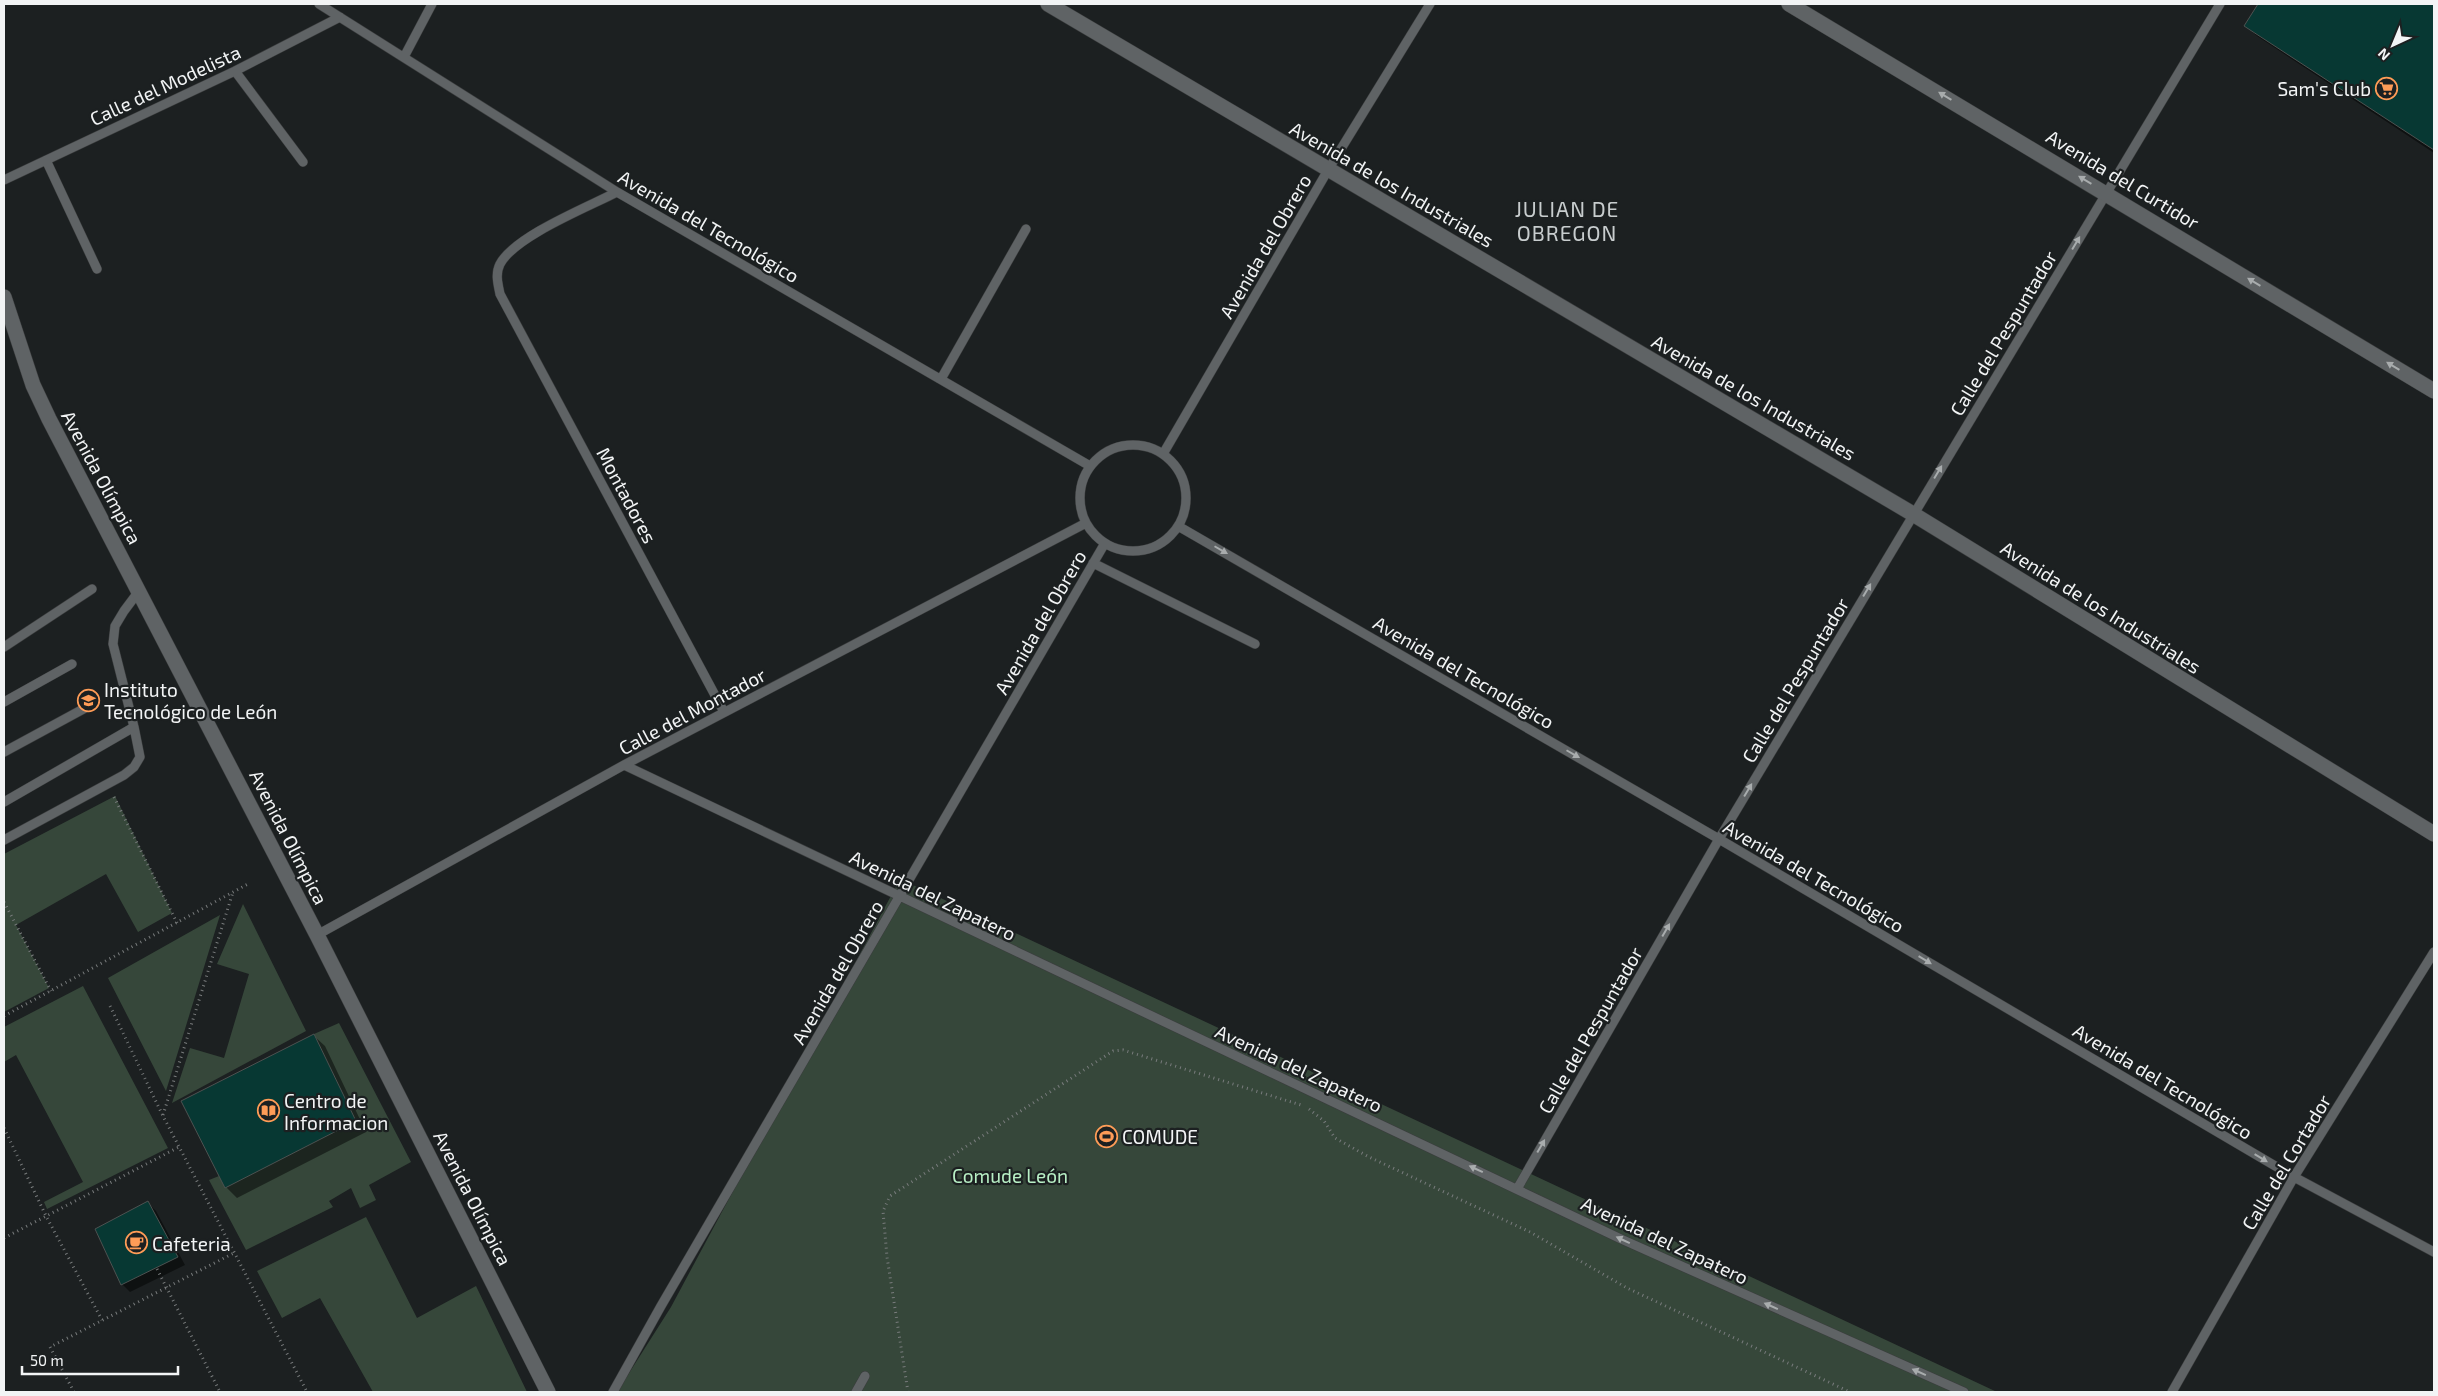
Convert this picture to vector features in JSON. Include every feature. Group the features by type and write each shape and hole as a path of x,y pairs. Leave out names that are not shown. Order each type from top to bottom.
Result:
{"street":[{"name":"Avenida de los Industriales","path":"1048,4 1913,514 2434,834"},
{"name":"Avenida del Curtidor","path":"1789,4 2107,193 2434,391"},
{"name":"Avenida Olímpica","path":"4,297 16,339 41,402 317,935 548,1392"}],"lane":[{"name":"Avenida del Tecnológico","path":"319,4 617,192 1090,466"},
{"path":"404,57 432,4"},
{"name":"Avenida del Obrero","path":"1178,526 1168,538 1160,543 1137,551 1121,550 1105,543 1086,523 1080,504 1081,484 1090,466 1102,454 1116,447 1132,444 1149,447 1163,454 1328,170 1430,4"},
{"name":"Calle del Pespuntador","path":"1517,1189 1719,839 2220,4"},
{"name":"Calle del Modelista","path":"4,180 235,71 340,17"},
{"path":"235,71 303,162"},
{"path":"46,160 97,268"},
{"name":"Montadores","path":"617,192 524,240 508,253 500,266 497,277 500,294 724,712"},
{"path":"941,379 1026,229"},
{"path":"1163,454 1175,466 1184,487 1184,511 1178,526"},
{"name":"Calle del Montador","path":"317,935 624,765 1086,523"},
{"name":"Avenida del Tecnológico","path":"1178,526 1719,839 2294,1177 2434,1252"},
{"name":"Avenida del Obrero","path":"613,1392 661,1306 1105,543"},
{"path":"1093,564 1255,644"},
{"path":"4,647 92,589"},
{"path":"4,840 134,767 140,757 113,644 115,626 124,610 140,592"},
{"path":"4,702 72,664"},
{"path":"4,752 87,707"},
{"path":"4,802 134,727"},
{"name":"Avenida del Zapatero","path":"624,765 1621,1239 1964,1392"},
{"name":"Calle del Cortador","path":"2172,1392 2294,1177 2434,952"},
{"path":"856,1392 864,1376"}],"path":[{"path":"106,801 115,796 177,923"},
{"path":"4,1016 248,884"},
{"path":"163,1116 233,892"},
{"path":"4,902 51,991"},
{"path":"110,1006 163,1116 307,1392"},
{"path":"908,1392 887,1256 883,1211 890,1196 1113,1051 1123,1050 1306,1107 1324,1120 1336,1138 1369,1157 1530,1232 1627,1288 1850,1392"},
{"path":"4,1128 46,1216 102,1320"},
{"path":"4,1238 179,1146"},
{"path":"74,1392 50,1346 234,1253"},
{"path":"157,1269 220,1392"}],"green space":[{"path":"115,796 172,913 138,932 106,874 16,925 49,988 4,1012 4,854"},
{"name":"COMUDE","path":"900,879 1997,1392 617,1392 671,1307"},
{"path":"243,904 306,1031 172,1103 190,1048 224,1058 249,974 217,964"},
{"path":"220,915 166,1091 108,978"},
{"path":"83,986 168,1148 47,1209 44,1202 83,1182 16,1055 4,1062 4,1027"},
{"path":"339,1023 411,1162 369,1185 376,1200 360,1208 351,1188 329,1201 333,1207 246,1250 209,1180 219,1176 225,1187 356,1121 314,1034"},
{"path":"366,1217 417,1318 476,1286 527,1392 373,1392 320,1298 282,1318 257,1271"}],"building":[{"name":"Sam's Club","path":"2258,4 2434,4 2434,150 2244,26"},
{"name":"Centro de Informacion","path":"314,1034 356,1121 225,1188 181,1101"},
{"name":"Cafeteria","path":"148,1201 178,1257 121,1285 95,1229"}],"place":[{"name":"Sam's Club","path":"2387,88"},
{"name":"Instituto Tecnológico de León","path":"88,700"},
{"name":"Centro de Informacion","path":"268,1111"},
{"name":"COMUDE","path":"1106,1136"},
{"name":"Cafeteria","path":"136,1243"}],"district":[{"name":"JULIAN DE OBREGON","path":"1567,220"}],"park label":[{"name":"Comude León","path":"1010,1175"}]}
